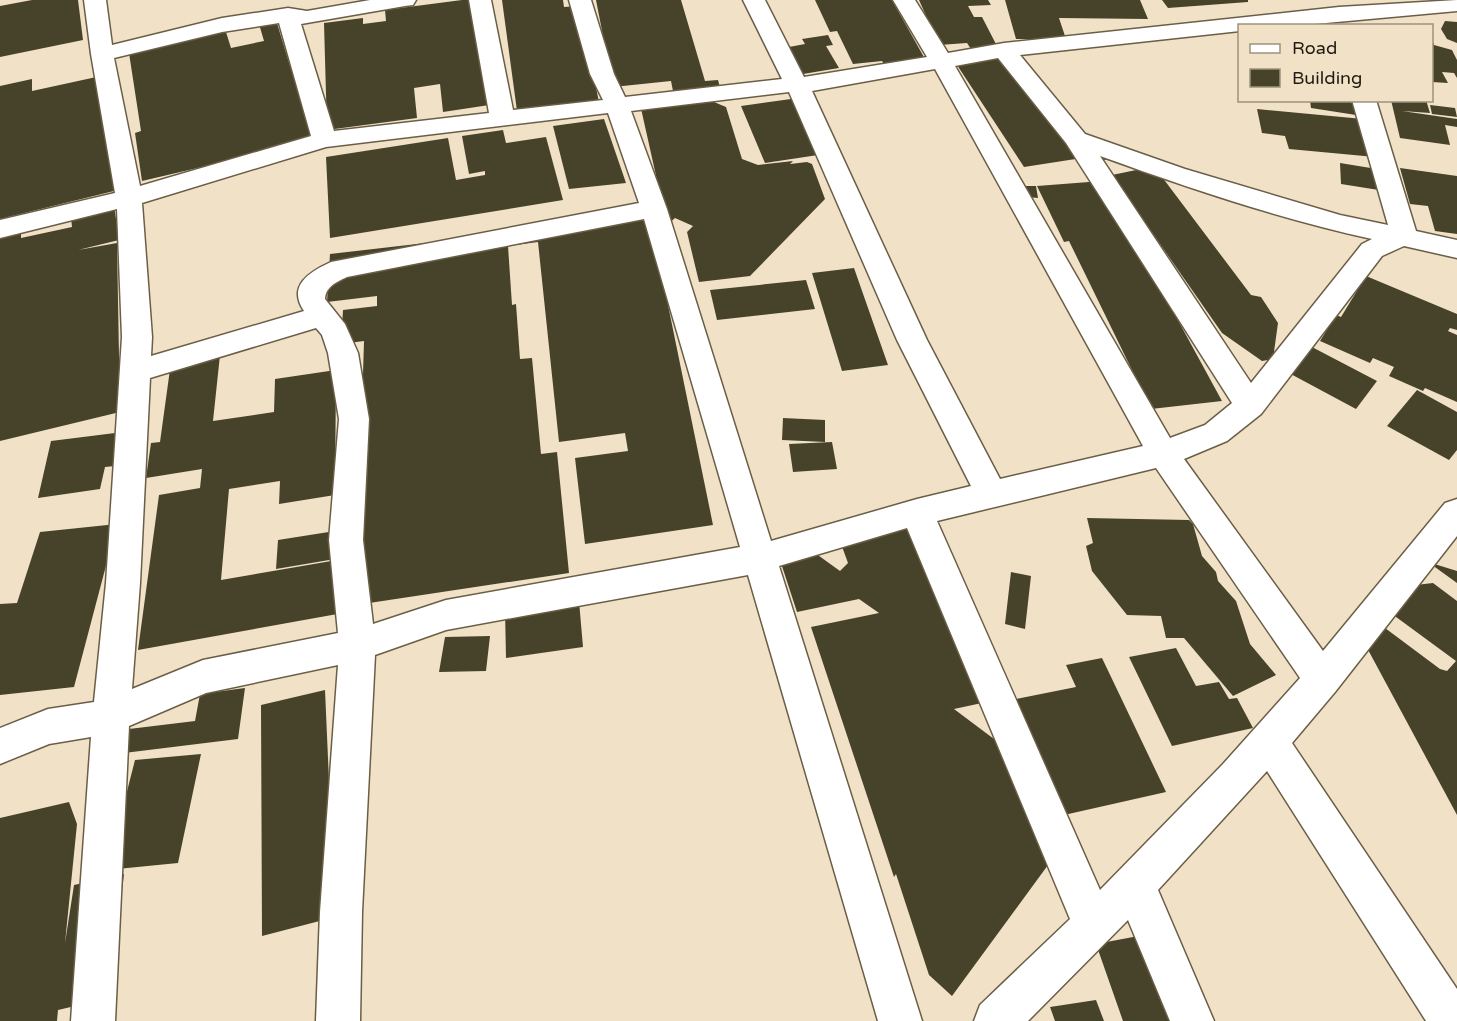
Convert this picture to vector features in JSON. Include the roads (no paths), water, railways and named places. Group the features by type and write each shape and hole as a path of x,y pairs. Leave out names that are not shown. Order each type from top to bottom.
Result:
{"street":[{"path":"93,1021 111,716 123,583 137,337 129,198 101,46 95,0"},
{"path":"101,46 222,25 292,7 308,18 405,0"},
{"path":"480,0 502,118"},
{"path":"580,0 602,74 617,104 654,209 900,1021"},
{"path":"754,0 796,84 912,340 992,496"},
{"path":"904,0 942,62 1163,454 1322,680"},
{"path":"1296,24 1457,5"},
{"path":"292,7 324,140"},
{"path":"0,229 129,198 324,140 617,104 796,84 814,84 1004,50 1238,29"},
{"path":"1004,50 1076,139 1250,406"},
{"path":"1365,102 1404,236"},
{"path":"1076,139 1176,175 1337,223 1457,249"},
{"path":"338,1021 340,912 357,645 345,540 354,419 338,337 311,300 312,289 325,276 341,268 654,209"},
{"path":"0,746 48,728 111,716 203,677 357,645 446,615 760,558 917,512 1163,454 1216,433 1250,406 1372,250 1404,236"},
{"path":"135,371 322,316"},
{"path":"917,512 1094,926"},
{"path":"996,1021 1135,886 1269,741 1322,680 1457,512"},
{"path":"1269,741 1452,1021"},
{"path":"1135,886 1192,1021"}]}
